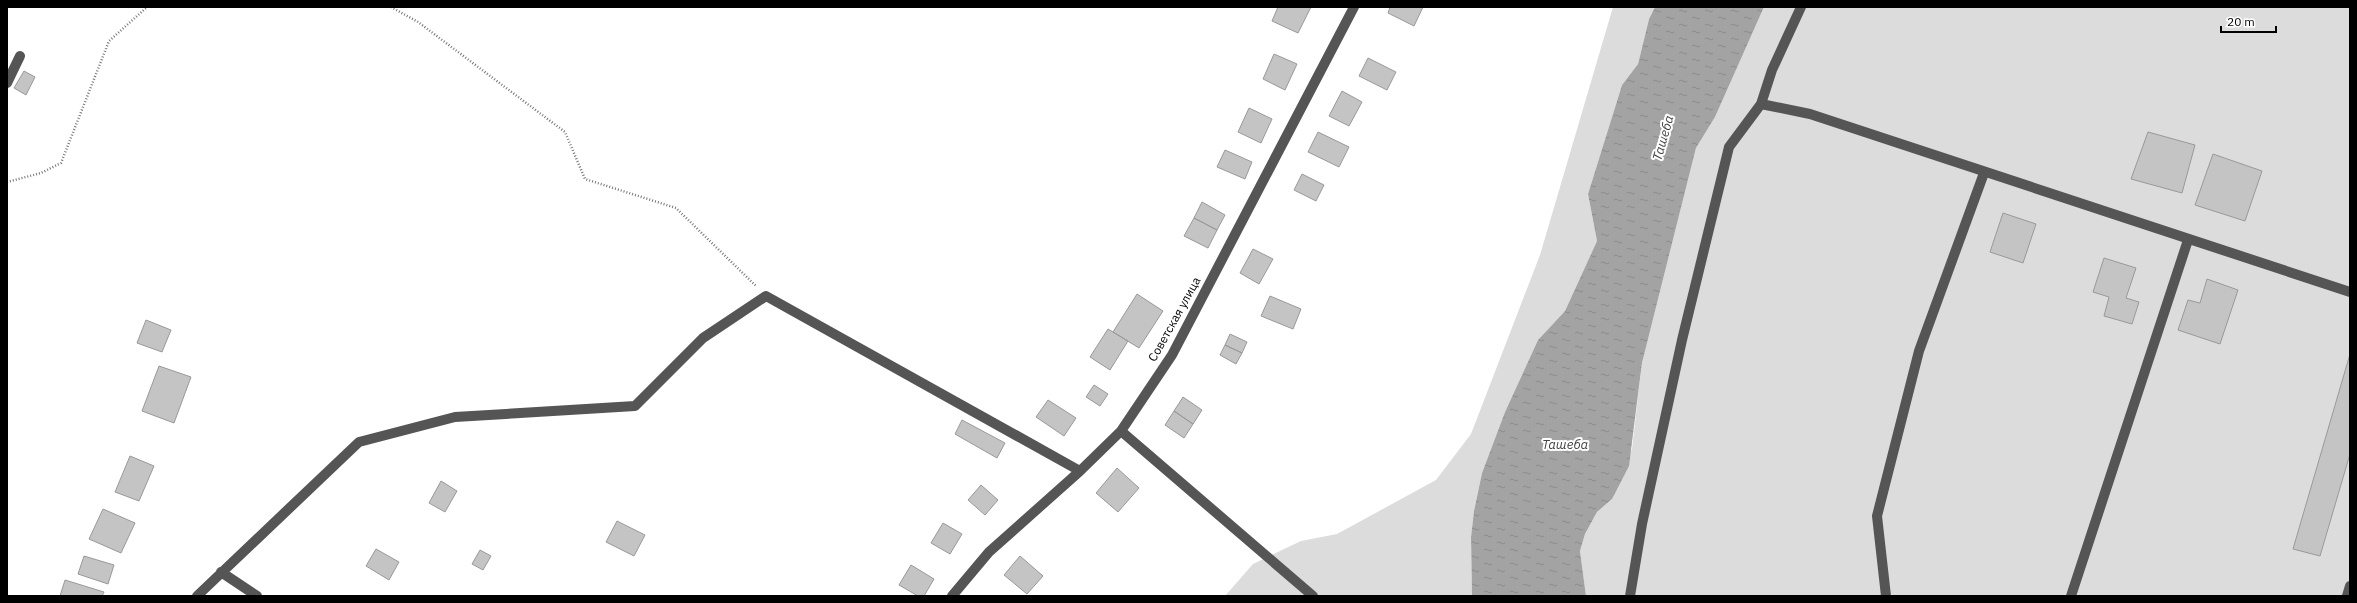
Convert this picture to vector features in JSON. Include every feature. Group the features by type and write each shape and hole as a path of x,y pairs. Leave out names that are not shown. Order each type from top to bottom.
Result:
{"street":[{"name":"Советская улица","path":"952,596 989,552 1080,471 1121,431 1172,354 1354,7"},
{"path":"1630,596 1642,524 1682,340 1729,147 1761,104 1772,70 1801,7"},
{"path":"7,83 20,56"},
{"path":"1761,104 1810,114 1984,173 2350,292"},
{"path":"1886,596 1877,516 1919,351 1984,173"},
{"path":"2071,596 2188,240"},
{"path":"197,596 359,442 454,417 635,406 703,338 766,296 1080,471"},
{"path":"1121,431 1313,596"},
{"path":"221,572 257,596"},
{"path":"2347,596 2350,586"}],"path":[{"path":"7,182 41,173 61,163 109,42 147,7"},
{"path":"391,7 418,22 565,132 585,179 676,208 766,296"}],"shaded area":[{"path":"1613,7 1655,7 1649,19 1638,64 1622,85 1588,194 1597,241 1565,311 1538,340 1505,412 1482,473 1474,511 1471,537 1472,596 1225,596 1253,564 1301,541 1337,534 1436,480 1471,434 1540,255"},
{"path":"1764,7 2350,7 2350,596 1586,596 1580,551 1585,534 1597,512 1612,499 1632,449 1642,363 1696,148 1715,117"}],"water":[{"name":"Ташеба","path":"1655,7 1764,7 1715,117 1696,148 1642,363 1629,466 1612,499 1597,512 1585,534 1580,551 1586,596 1472,596 1471,537 1474,511 1482,473 1505,412 1538,340 1565,311 1597,241 1588,194 1622,85 1638,64 1649,19"}],"building":[{"path":"1278,7 1311,7 1298,33 1272,21"},
{"path":"1390,7 1423,7 1414,26 1388,13"},
{"path":"1274,54 1297,64 1285,90 1263,79"},
{"path":"1368,58 1396,72 1387,90 1359,76"},
{"path":"24,71 35,77 26,95 14,88"},
{"path":"1342,91 1362,102 1349,126 1329,116"},
{"path":"1249,108 1272,119 1261,143 1238,132"},
{"path":"1318,132 1349,147 1339,167 1308,152"},
{"path":"2148,132 2195,145 2182,193 2131,179"},
{"path":"1225,150 1252,162 1245,179 1217,167"},
{"path":"2213,154 2262,171 2245,221 2195,205"},
{"path":"1302,174 1324,185 1316,201 1294,190"},
{"path":"1202,202 1225,215 1217,230 1194,218"},
{"path":"2003,213 2036,224 2023,263 1990,252"},
{"path":"1194,218 1217,230 1208,248 1184,236"},
{"path":"1253,249 1273,259 1259,284 1240,273"},
{"path":"2104,258 2136,268 2126,298 2139,302 2132,324 2104,316 2109,297 2093,292"},
{"path":"2207,279 2238,290 2220,344 2178,330 2188,300 2200,303"},
{"path":"1137,294 1163,311 1139,348 1113,332"},
{"path":"1270,296 1301,309 1293,329 1261,316"},
{"path":"146,320 171,330 162,352 137,343"},
{"path":"1108,329 1128,341 1110,370 1090,357"},
{"path":"1230,334 1247,342 1242,353 1225,345"},
{"path":"1225,345 1242,353 1236,364 1220,355"},
{"path":"2350,354 2350,454 2320,556 2293,549"},
{"path":"159,366 191,377 174,423 142,411"},
{"path":"1094,385 1108,394 1100,406 1086,397"},
{"path":"1183,397 1202,410 1193,424 1174,411"},
{"path":"1048,400 1076,418 1064,436 1036,417"},
{"path":"1174,411 1193,424 1184,438 1165,425"},
{"path":"962,420 1005,443 997,458 955,434"},
{"path":"130,456 154,466 139,501 115,492"},
{"path":"1117,468 1139,488 1118,512 1096,493"},
{"path":"441,481 457,491 445,512 429,503"},
{"path":"981,485 998,500 985,515 968,500"},
{"path":"103,509 135,523 121,553 89,539"},
{"path":"617,521 645,535 634,556 606,542"},
{"path":"943,523 962,534 950,554 931,543"},
{"path":"376,549 399,562 389,580 366,566"},
{"path":"480,550 491,556 483,570 472,564"},
{"path":"84,556 114,565 108,584 78,574"},
{"path":"1020,556 1043,576 1027,594 1004,575"},
{"path":"911,565 934,579 924,596 918,596 899,585"},
{"path":"65,580 104,592 102,596 60,596"}]}
